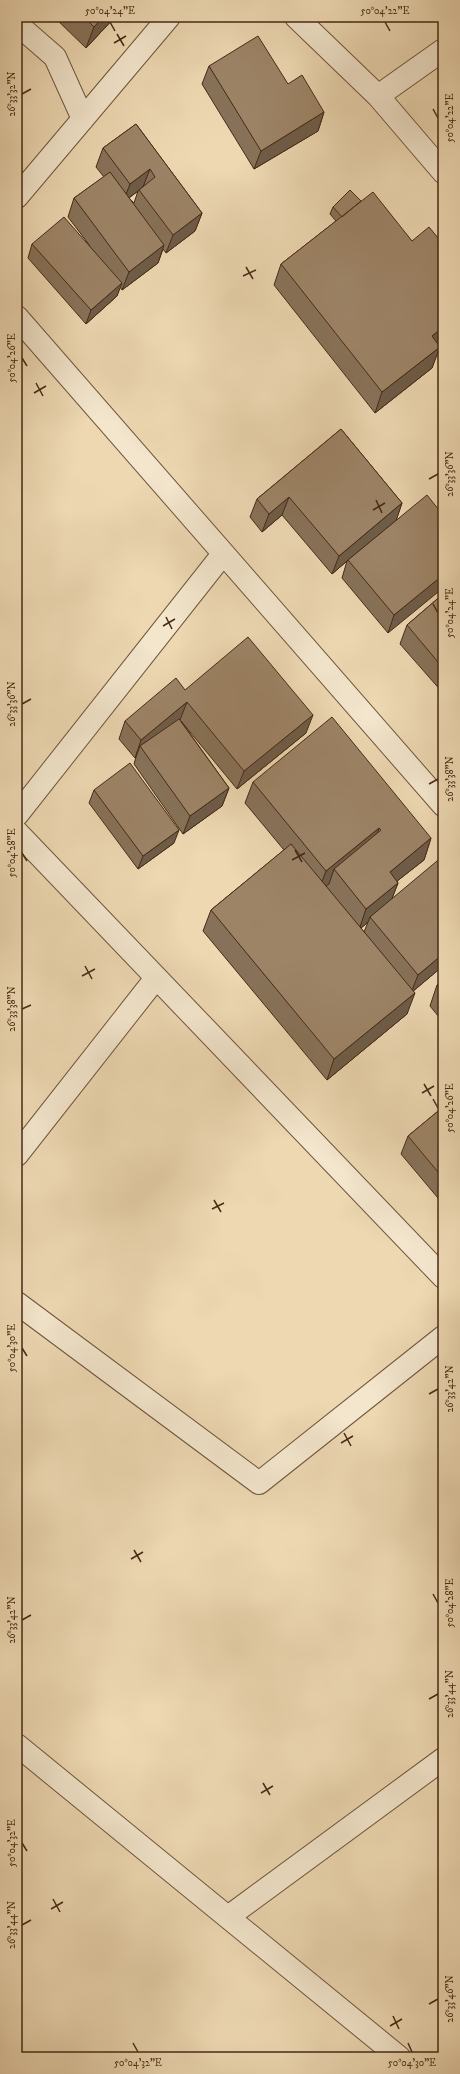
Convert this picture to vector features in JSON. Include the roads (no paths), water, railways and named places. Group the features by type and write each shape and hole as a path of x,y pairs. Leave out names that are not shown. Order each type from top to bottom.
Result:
{"street":[{"path":"17,196 169,17"},
{"path":"296,17 378,96 443,172"},
{"path":"17,24 55,57 82,119"},
{"path":"378,96 443,50"},
{"path":"17,317 443,805"},
{"path":"17,815 224,554"},
{"path":"17,832 443,1277"},
{"path":"17,1155 156,978"},
{"path":"17,1303 259,1483 443,1337"},
{"path":"17,1744 399,2057"},
{"path":"228,1917 443,1759"}]}
